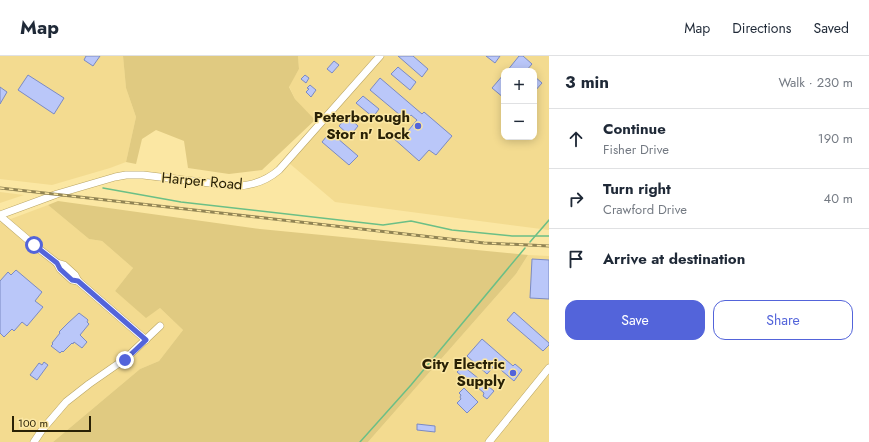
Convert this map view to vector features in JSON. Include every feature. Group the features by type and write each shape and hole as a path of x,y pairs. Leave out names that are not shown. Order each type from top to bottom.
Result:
{"street":[{"name":"Harper Road","path":"0,215 57,194 126,175 143,175 235,186 245,186 261,182 279,170 380,56"},
{"path":"0,215 57,263 60,269 72,280 78,281 146,340"},
{"path":"34,442 49,421 66,402 89,384 125,360 160,326"},
{"path":"489,442 549,368"}],"shaded area":[{"path":"0,56 123,56 126,88 136,117 126,162 52,185 0,179"},
{"path":"123,56 298,56 299,69 289,87 295,99 315,120 262,170 229,174 188,168 184,141 156,130 142,139 136,164 126,162 136,117 126,88"},
{"path":"298,56 549,56 549,230 335,202 289,163 320,127 295,99 289,86 299,69"},
{"path":"0,192 24,195 0,203"},
{"path":"58,201 260,229 528,255 516,274 368,442 53,442 140,369 159,361 183,330 160,308 146,318 115,291 133,268 102,241 89,239 48,205"},
{"path":"48,205 89,239 102,241 133,268 115,291 146,317 160,308 183,330 159,361 140,369 53,442 0,442 0,223"},
{"path":"528,255 549,256 549,442 368,442 516,274"}],"building":[{"path":"86,56 100,56 93,66 84,60"},
{"path":"398,56 413,56 428,69 422,77"},
{"path":"486,56 500,56 495,63"},
{"path":"519,56 523,56 532,64 529,68 509,68"},
{"path":"334,61 339,65 332,73 327,69"},
{"path":"398,67 416,82 410,90 391,74"},
{"path":"28,75 64,98 54,114 18,90"},
{"path":"305,75 309,78 306,83 301,79"},
{"path":"380,78 422,114 424,112 452,136 436,155 429,150 419,161 392,137 396,132 403,137 417,120 411,115 406,120 370,90"},
{"path":"501,78 501,96 492,88"},
{"path":"537,79 542,83 537,89"},
{"path":"310,85 316,90 311,97 306,92"},
{"path":"0,87 7,92 0,104"},
{"path":"363,96 379,109 373,117 356,103"},
{"path":"347,116 358,126 350,136 339,126"},
{"path":"330,132 358,156 349,165 322,142"},
{"path":"532,259 549,260 549,299 530,298"},
{"path":"16,270 42,292 35,301 43,307 27,326 22,322 14,331 12,329 4,337 0,333 0,281 8,272 11,275"},
{"path":"514,312 549,343 543,351 507,320"},
{"path":"79,313 88,320 87,322 89,324 80,335 87,342 82,348 74,342 60,353 51,346 53,344 52,343 60,333 59,332"},
{"path":"482,339 513,366 515,364 522,370 514,381 495,365 487,374 467,356"},
{"path":"44,362 48,365 37,380 30,375 39,363 42,365"},
{"path":"463,366 494,391 487,399 483,396 484,393 457,372"},
{"path":"464,388 478,402 467,413 457,403 461,399 461,395 459,393"},
{"path":"417,424 435,426 435,432 417,430"}],"waterway":[{"path":"103,188 181,202 383,225 411,221 452,230 512,236 549,236"},
{"path":"530,242 549,220"},
{"path":"360,442 411,385 525,248"}],"railway":[{"path":"0,188 484,243 549,246"}],"place":[{"name":"Peterborough Stor n' Lock","path":"418,126"},
{"name":"City Electric Supply","path":"513,373"}],"route":[{"path":"34,245 57,263 60,269 72,280 78,281 146,340 125,360"}]}
